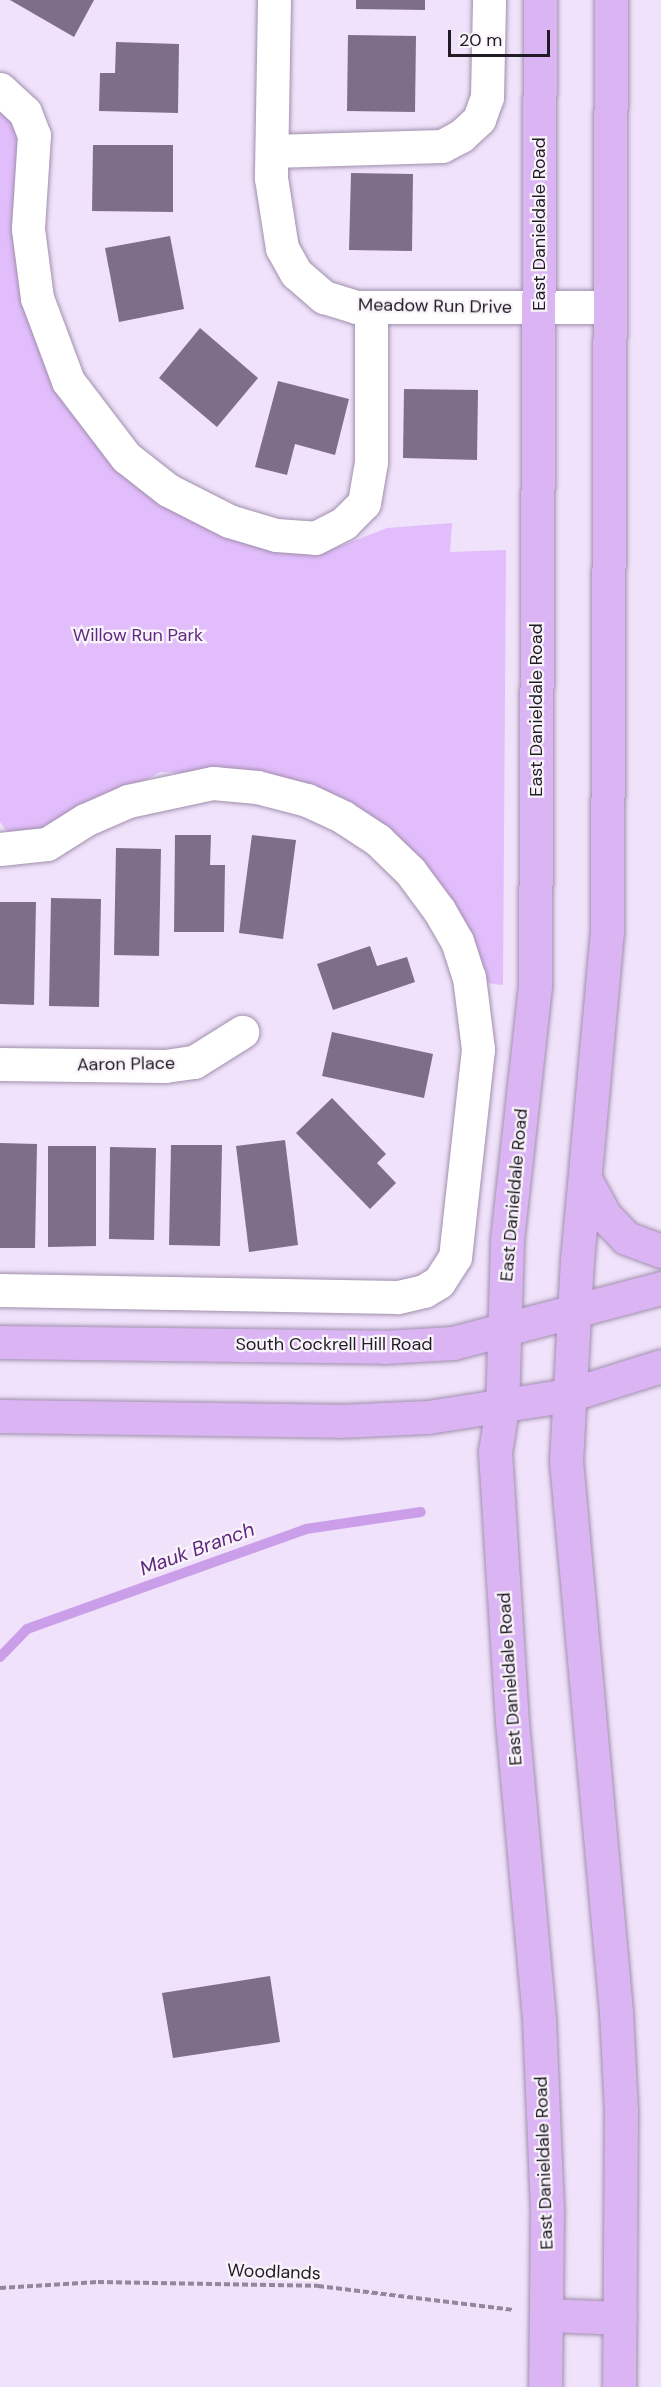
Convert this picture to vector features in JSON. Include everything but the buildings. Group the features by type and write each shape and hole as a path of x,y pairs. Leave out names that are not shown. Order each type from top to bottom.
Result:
{"main road":[{"name":"East Danieldale Road","path":"540,0 535,986 507,1241 502,1408 495,1452 539,2019 547,2209 545,2387"},
{"path":"611,0 607,932 574,1312 566,1461 617,2035 621,2112 619,2387"},
{"path":"585,1179 605,1216 626,1238 661,1251"},
{"name":"South Cockrell Hill Road","path":"0,1341 384,1347 453,1343 504,1332 661,1288"},
{"path":"0,1416 339,1421 428,1417 502,1408 569,1395 661,1366"},
{"path":"546,2315 620,2318"}],"street":[{"name":"Meadow Run Drive","path":"274,0 272,151 276,217 282,248 296,273 324,297 356,307 610,307"},
{"path":"272,151 442,146 461,136 478,119 487,96 489,0"},
{"path":"0,89 25,112 34,135 30,241 38,298 68,381 126,458 168,490 229,521 276,535 315,538 344,523 364,503 371,462 371,307"},
{"path":"0,849 46,844 85,820 128,801 213,783 257,787 307,800 343,817 378,840 410,871 439,910 457,941 469,977 478,1049 455,1257 439,1282 424,1291 397,1297 0,1290"},
{"name":"Aaron Place","path":"0,1064 165,1066 194,1062 242,1032"}],"path":[{"name":"Woodlands","path":"0,2288 98,2282 318,2286 441,2298 546,2315"}],"green space":[{"name":"Willow Run Park","path":"0,103 10,109 29,171 25,278 101,438 272,549 323,553 387,528 452,523 450,552 506,550 503,985 479,982 400,848 233,775 160,772 43,837 9,834 0,822"}],"waterway":[{"name":"Mauk Branch","path":"0,1657 27,1629 306,1529 421,1512"}]}
